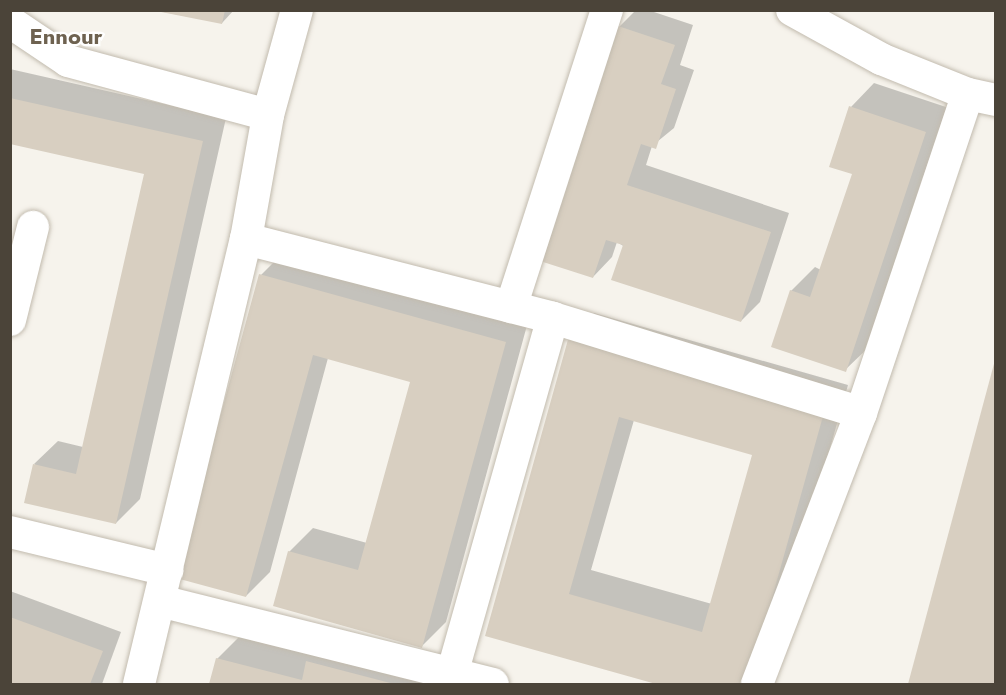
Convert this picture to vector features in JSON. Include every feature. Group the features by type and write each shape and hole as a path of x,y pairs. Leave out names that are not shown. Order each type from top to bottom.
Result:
{"street":[{"path":"139,684 246,239 268,115 297,10"},
{"path":"511,307 607,10"},
{"path":"757,684 982,97 880,59 792,10"},
{"path":"10,22 68,61 268,115"},
{"path":"10,320 33,227"},
{"path":"246,239 552,318 861,414"},
{"path":"452,674 552,318"},
{"path":"10,532 167,570"},
{"path":"160,601 493,684"}],"building":[{"path":"151,10 225,10 222,24"},
{"path":"618,26 675,45 661,84 676,89 656,149 641,144 627,185 771,232 741,322 611,280 623,245 606,240 593,278 540,261"},
{"path":"10,98 203,141 116,524 24,503 33,464 76,474 144,174 10,144"},
{"path":"849,106 926,132 846,372 771,347 790,290 810,297 852,174 829,167"},
{"path":"259,274 506,342 422,648 273,606 288,551 358,570 410,382 313,355 246,597 176,578"},
{"path":"569,336 825,409 748,684 656,684 485,636","holes":["619,417 752,455 702,632 569,594"]},
{"path":"995,360 996,684 908,684"},
{"path":"10,617 103,651 90,684 10,684"},
{"path":"216,658 302,680 306,661 394,684 209,684"}],"district":[{"name":"Ennour","path":"66,37"}]}
